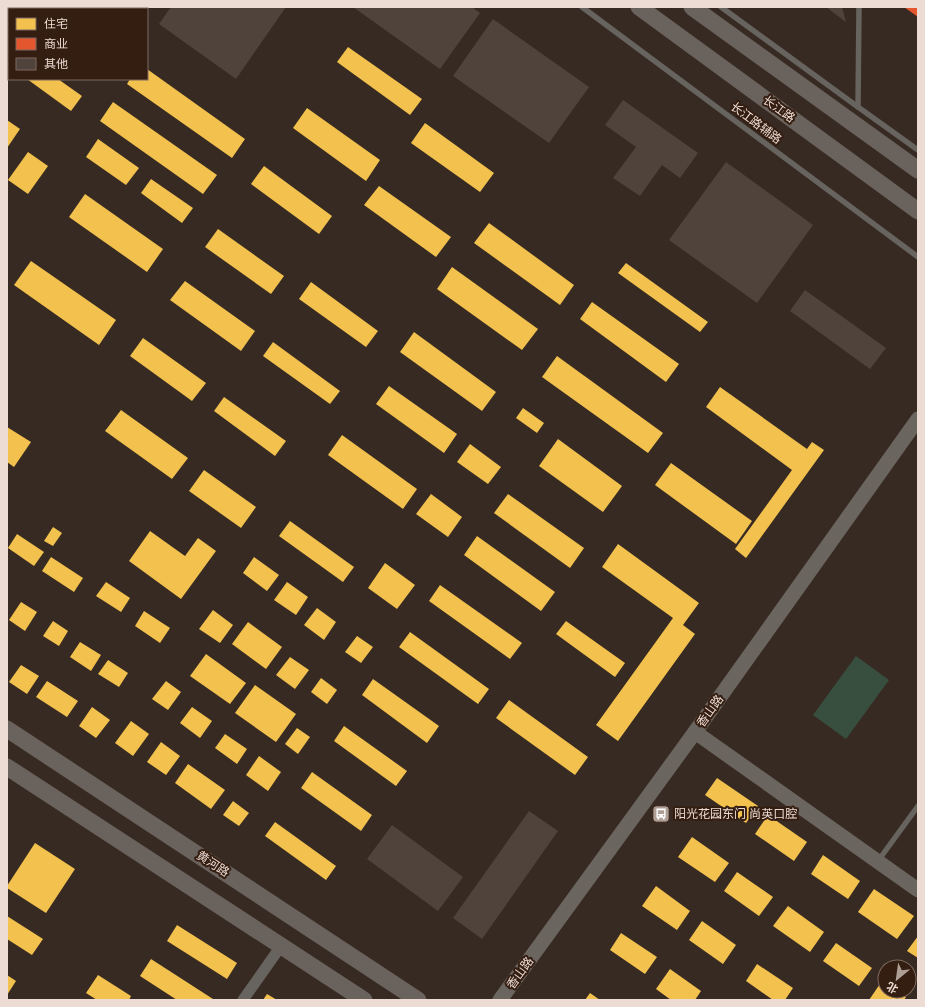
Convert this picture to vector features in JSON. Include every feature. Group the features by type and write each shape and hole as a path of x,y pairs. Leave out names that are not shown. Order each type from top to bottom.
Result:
{"main road":[{"name":"长江路","path":"639,7 918,211"},
{"path":"692,7 918,170"},
{"name":"黄河路","path":"7,729 418,1000"},
{"path":"7,767 364,1000"}],"street":[{"name":"香山路","path":"500,1000 695,732 918,420"},
{"path":"695,732 918,890"},
{"path":"243,1000 281,946"}],"lane":[{"name":"长江路辅路","path":"582,7 918,257"},
{"path":"721,7 858,108 918,150"},
{"path":"858,108 859,7"},
{"path":"878,862 918,806"}],"green space":[{"path":"856,656 889,680 846,739 813,715"}],"building: 住宅":[{"path":"21,7 60,8 22,8"},
{"path":"7,43 8,66 7,65"},
{"path":"348,47 422,99 410,115 337,62"},
{"path":"148,70 245,139 232,158 127,84 129,80 148,80"},
{"path":"28,80 59,80 82,96 71,111"},
{"path":"113,102 217,175 203,194 100,121"},
{"path":"307,108 380,160 366,181 293,128"},
{"path":"7,120 20,129 7,148"},
{"path":"425,123 494,173 480,192 411,143"},
{"path":"98,139 139,168 126,185 86,157"},
{"path":"28,152 48,166 28,194 8,180"},
{"path":"264,166 332,216 319,234 251,184"},
{"path":"151,179 193,208 182,223 141,193"},
{"path":"379,186 451,237 436,257 364,205"},
{"path":"85,194 163,249 147,272 69,217"},
{"path":"489,223 574,285 560,305 474,243"},
{"path":"218,229 284,276 271,294 205,247"},
{"path":"31,261 116,320 99,345 14,285"},
{"path":"626,263 708,322 700,332 618,273"},
{"path":"452,267 538,329 522,350 437,289"},
{"path":"185,281 255,331 241,351 170,300"},
{"path":"311,282 378,331 366,347 299,299"},
{"path":"592,302 679,364 666,382 580,319"},
{"path":"414,332 496,392 482,411 400,352"},
{"path":"143,338 206,383 192,401 130,356"},
{"path":"273,342 340,391 330,404 263,356"},
{"path":"557,356 663,433 648,453 542,377"},
{"path":"389,386 457,434 444,453 376,404"},
{"path":"720,387 807,449 812,442 824,450 746,558 735,549 792,470 706,407"},
{"path":"224,397 286,441 275,456 214,411"},
{"path":"523,408 544,423 537,433 516,418"},
{"path":"121,410 188,458 172,479 105,431"},
{"path":"7,427 31,442 14,467 7,462"},
{"path":"342,435 417,489 403,509 328,455"},
{"path":"558,439 622,486 603,512 539,466"},
{"path":"470,444 501,467 488,484 457,462"},
{"path":"671,463 752,521 736,544 655,485"},
{"path":"204,470 256,507 241,528 189,491"},
{"path":"431,494 462,517 448,537 416,514"},
{"path":"508,494 584,548 570,568 494,513"},
{"path":"290,521 354,567 343,582 279,536"},
{"path":"53,527 62,533 53,546 44,541"},
{"path":"150,531 185,556 198,538 216,551 181,599 129,561"},
{"path":"17,534 44,552 34,566 8,548"},
{"path":"477,536 555,592 541,611 464,555"},
{"path":"618,544 699,603 683,625 695,634 618,741 596,725 673,618 602,567"},
{"path":"51,557 83,578 74,592 42,571"},
{"path":"254,557 279,575 267,591 243,573"},
{"path":"385,563 415,585 397,609 368,588"},
{"path":"106,582 130,598 121,612 96,596"},
{"path":"287,582 308,597 296,615 274,600"},
{"path":"440,585 522,643 510,659 429,601"},
{"path":"21,602 37,612 25,631 9,620"},
{"path":"317,608 336,622 324,640 304,625"},
{"path":"213,610 233,625 220,643 199,629"},
{"path":"144,611 170,628 160,643 135,626"},
{"path":"53,621 68,631 59,646 43,636"},
{"path":"566,621 625,663 615,677 556,634"},
{"path":"248,622 282,647 266,669 232,644"},
{"path":"410,632 489,689 478,704 399,647"},
{"path":"357,636 373,647 361,663 345,652"},
{"path":"80,642 101,655 91,671 70,657"},
{"path":"206,654 246,683 230,704 190,676"},
{"path":"290,657 309,670 295,689 276,675"},
{"path":"108,660 128,673 119,687 98,674"},
{"path":"21,665 39,676 27,694 9,682"},
{"path":"321,678 337,690 327,704 311,692"},
{"path":"373,679 439,726 427,743 362,695"},
{"path":"47,681 78,701 67,717 36,697"},
{"path":"166,681 181,692 168,710 152,699"},
{"path":"255,685 296,714 276,742 235,713"},
{"path":"509,700 588,757 575,775 496,718"},
{"path":"92,707 110,720 96,738 79,726"},
{"path":"192,707 212,721 200,738 180,723"},
{"path":"131,721 149,734 133,756 115,743"},
{"path":"344,726 407,771 396,786 334,741"},
{"path":"297,728 310,737 298,754 285,744"},
{"path":"225,734 247,749 237,764 215,748"},
{"path":"161,742 180,756 166,775 147,762"},
{"path":"259,756 281,772 268,791 246,775"},
{"path":"188,764 225,790 211,809 175,783"},
{"path":"312,772 372,815 361,831 301,788"},
{"path":"717,778 758,806 746,823 705,795"},
{"path":"233,801 249,813 239,826 223,815"},
{"path":"768,815 807,842 794,861 755,834"},
{"path":"275,822 336,866 326,880 265,836"},
{"path":"692,837 729,863 715,882 678,857"},
{"path":"35,843 75,869 46,913 7,888"},
{"path":"823,855 860,881 848,899 811,874"},
{"path":"737,872 773,897 759,916 724,891"},
{"path":"656,886 690,911 677,930 642,906"},
{"path":"874,889 914,916 897,939 858,912"},
{"path":"788,906 824,932 810,952 773,926"},
{"path":"7,916 43,939 32,955 7,939"},
{"path":"702,921 736,945 723,964 689,940"},
{"path":"177,925 237,963 227,979 167,941"},
{"path":"621,933 657,957 645,974 610,950"},
{"path":"918,936 918,958 907,951"},
{"path":"836,943 872,968 859,986 823,961"},
{"path":"151,959 213,999 177,1000 140,976"},
{"path":"757,964 793,988 785,1000 773,1000 746,981"},
{"path":"670,969 701,991 695,1000 671,1000 656,989"},
{"path":"7,975 16,981 7,995"},
{"path":"98,975 131,996 129,1000 97,1000 86,993"},
{"path":"877,988 877,999 905,999 904,1000 869,1000"},
{"path":"590,993 600,1000 585,1000"},
{"path":"267,994 277,1000 263,1000"}],"building: 商业":[{"path":"904,7 918,7 918,17"}],"building: 其他":[{"path":"171,7 286,7 236,79 159,24"},
{"path":"353,7 472,7 480,13 440,69"},
{"path":"826,7 842,7 846,22"},
{"path":"493,19 589,87 549,143 453,76"},
{"path":"623,100 698,153 680,178 662,165 640,196 613,178 636,147 605,125"},
{"path":"726,162 813,225 757,303 669,240"},
{"path":"805,290 886,348 870,369 790,311"},
{"path":"529,811 558,831 482,939 453,918"},
{"path":"392,825 463,877 438,911 367,859"}],"place":[{"name":"阳光花园东门 尚英口腔","path":"661,814"}]}
